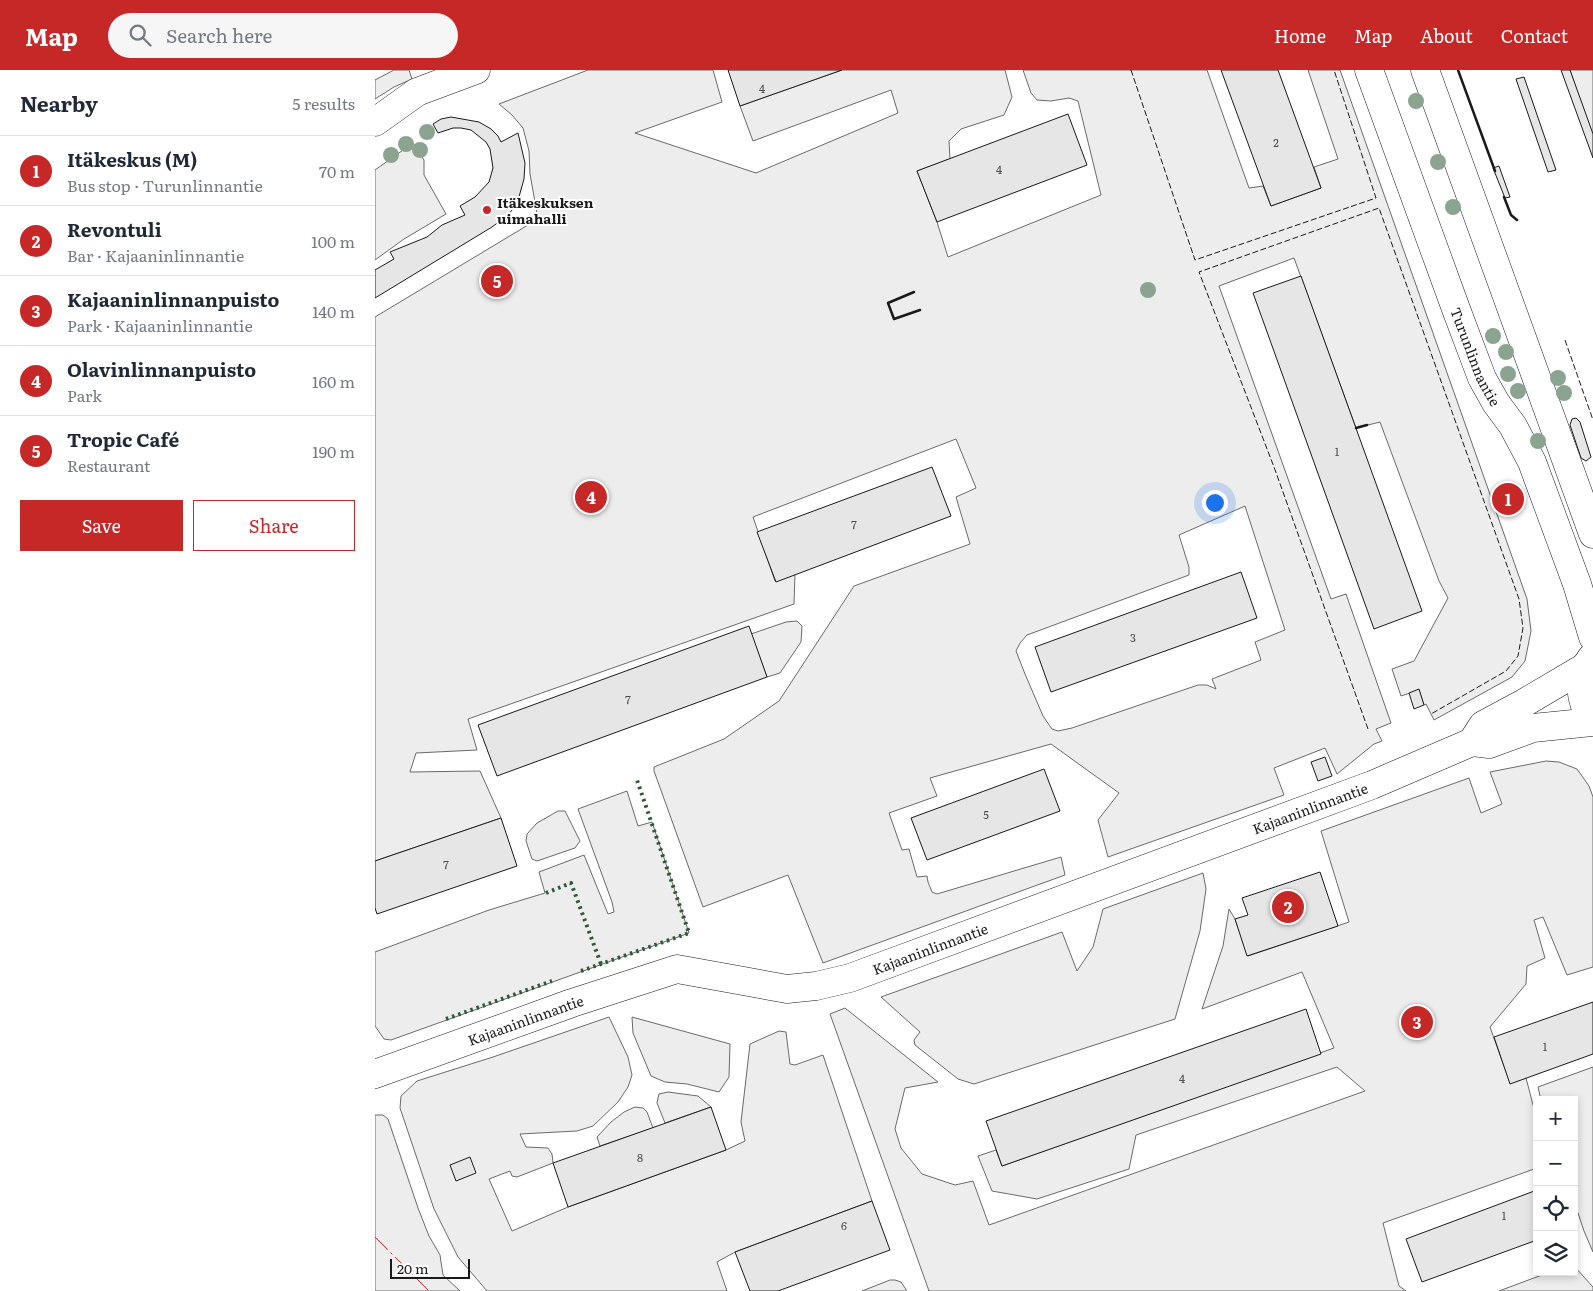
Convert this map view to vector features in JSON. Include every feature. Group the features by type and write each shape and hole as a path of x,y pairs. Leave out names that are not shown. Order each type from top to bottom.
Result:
{"street":[{"path":"375,122 417,92 476,70"},
{"name":"Turunlinnantie","path":"1369,70 1483,378 1513,426 1532,462 1577,584 1593,637"},
{"path":"1425,70 1593,534"},
{"path":"1589,661 1581,685 1581,695 1583,705 1593,721"},
{"name":"Kajaaninlinnantie","path":"1472,742 1483,725 1524,703 1589,661"},
{"name":"Kajaaninlinnantie","path":"375,1074 572,1003 677,969 787,989 816,986 849,978 1372,786 1472,742 1489,744 1533,728 1593,721"}],"shaded area":[{"path":"394,70 409,70 412,79 394,87 375,99 375,80"},
{"path":"588,70 713,70 722,102 635,133 756,173 898,113 891,90 753,141 740,106 842,70 1005,70 1012,97 1004,115 961,129 949,141 950,159 917,171 937,222 948,257 1101,195 1078,101 1069,98 1051,101 1037,100 1031,93 1023,70 1207,70 1249,188 1263,186 1271,206 1321,188 1314,167 1338,159 1308,70 1340,70 1527,599 1531,631 1525,661 1512,677 1434,720 1426,704 1424,705 1419,690 1401,696 1392,669 1414,661 1448,598 1439,581 1380,422 1356,428 1294,258 1219,286 1331,599 1346,594 1391,723 1376,729 1382,741 1374,744 1337,774 1325,748 1274,768 1284,795 1108,857 1098,820 1119,793 1051,744 930,778 937,796 889,813 902,850 909,849 917,877 927,876 932,892 937,894 1061,857 1065,875 823,963 788,875 703,907 654,767 724,739 779,701 854,586 970,544 956,497 976,488 956,439 753,517 775,581 795,574 794,604 468,719 477,750 416,753 410,772 480,771 501,818 375,861 375,317 538,219 530,174 529,151 523,128 499,104","holes":["1245,506 1285,630 1255,642 1261,660 1212,679 1216,689 1207,685 1198,685 1072,728 1058,731 1052,729 1043,716 1016,651 1027,635 1189,575 1189,567 1179,535"]},
{"path":"1570,70 1593,70 1593,139"},
{"path":"413,143 424,160 424,175 446,214 404,239 375,260 375,170"},
{"path":"797,621 802,626 801,642 780,673 767,677 751,634 786,622"},
{"path":"1546,761 1559,762 1577,769 1589,786 1593,797 1593,967 1567,975 1543,917 1534,920 1545,958 1527,966 1526,984 1490,1027 1510,1083 1526,1078 1533,1105 1533,1169 1383,1223 1399,1286 1406,1291 929,1291 830,1014 845,1008 938,1082 905,1088 895,1129 901,1148 922,1174 955,1185 973,1181 989,1225 1365,1091 1337,1067 1136,1135 1129,1169 1037,1199 992,1191 978,1156 996,1150 1002,1166 1334,1048 1302,972 1202,1009 1223,946 1229,909 1235,919 1248,956 1349,922 1321,831 1469,778 1481,813 1502,804 1490,772"},
{"path":"627,791 638,826 652,822 689,933 391,1040 384,1039 375,1026 375,952 489,910 545,893 539,872 584,855 608,914 614,912 578,809"},
{"path":"558,811 565,811 580,841 575,848 537,861 532,859 526,841 527,834 537,823"},
{"path":"1203,873 1206,889 1200,931 1175,1019 974,1084 958,1079 915,1045 914,1040 920,1032 881,997 1062,932 1077,971 1093,947 1103,909"},
{"path":"609,1017 628,1057 632,1075 628,1087 618,1102 593,1126 577,1131 520,1134 526,1147 548,1148 552,1154 553,1163 517,1177 512,1176 510,1171 489,1179 512,1231 568,1207 726,1150 745,1141 741,1122 750,1044 779,1031 786,1032 790,1064 795,1065 823,1055 872,1201 735,1252 717,1262 727,1291 487,1291 458,1257 434,1209 400,1108 401,1096 417,1081"},
{"path":"632,1017 730,1044 729,1077 719,1092 687,1084 665,1082 651,1076 633,1033"},
{"path":"1593,1067 1593,1252 1578,1213 1578,1096 1540,1096 1538,1087"},
{"path":"668,1092 698,1096 711,1107 665,1123 657,1103 659,1094"},
{"path":"635,1107 643,1108 647,1112 653,1128 600,1146 597,1137 611,1122 624,1112"},
{"path":"375,1115 383,1115 388,1119 418,1208 429,1236 440,1255 443,1275 460,1291 375,1291"},
{"path":"1578,1270 1593,1287 1593,1291 1499,1291 1539,1276 1578,1276"},
{"path":"890,1280 901,1282 907,1291 862,1291"}],"building":[{"path":"728,70 842,70 740,106"},
{"path":"1221,70 1278,70 1321,188 1271,206"},
{"path":"1561,70 1570,70 1593,134 1593,158"},
{"path":"1524,77 1556,170 1548,172 1516,79"},
{"path":"1068,114 1087,165 937,222 917,171"},
{"name":"Itäkeskuksen uimahalli","path":"451,117 479,122 491,129 501,142 518,133 525,163 524,179 517,204 508,215 492,227 375,298 375,270 394,259 390,252 427,237 442,225 465,215 460,206 475,197 489,182 493,168 490,149 486,142 471,130 461,128 453,128 438,133 433,124 441,119"},
{"path":"1499,166 1510,197 1505,198 1493,168"},
{"path":"1301,276 1422,611 1374,629 1253,293"},
{"path":"1576,418 1580,422 1591,457 1586,461 1581,458 1570,425 1572,419"},
{"path":"932,467 951,516 776,582 757,532"},
{"path":"1241,572 1257,618 1051,692 1035,647"},
{"path":"749,626 767,677 497,776 478,725"},
{"path":"1419,689 1424,705 1414,709 1409,693"},
{"path":"1325,757 1332,776 1318,781 1311,762"},
{"path":"1044,769 1060,811 927,860 911,818"},
{"path":"501,818 517,866 377,914 375,908 375,861"},
{"path":"1320,872 1338,926 1247,956 1235,919 1248,915 1242,898"},
{"path":"1593,1002 1593,1054 1510,1084 1494,1037"},
{"path":"1306,1009 1321,1054 1002,1166 986,1121"},
{"path":"711,1107 726,1150 568,1207 553,1163"},
{"path":"470,1157 476,1173 456,1181 450,1165"},
{"path":"1533,1191 1533,1241 1422,1282 1406,1239"},
{"path":"872,1201 890,1250 778,1291 750,1291 735,1252"}],"hedge":[{"path":"581,971 689,933 637,780"},
{"path":"546,893 571,883 601,964"},
{"path":"446,1019 552,981"}],"fence":[{"path":"1131,70 1195,260 1376,198 1334,70"},
{"path":"1368,729 1274,467 1199,272 1379,208 1519,599 1523,628 1518,656 1506,671 1431,714"},
{"path":"1565,340 1593,420"}],"wall":[{"path":"1458,70 1495,171"},
{"path":"1504,197 1511,215 1517,220"},
{"path":"914,292 888,303 894,319 920,310"},
{"path":"1356,428 1367,425"}],"power":[{"path":"375,1237 429,1291"}],"place":[{"name":"Itäkeskuksen uimahalli","path":"487,210"},
{"name":"Tropic Café","path":"497,281"},
{"name":"Olavinlinnanpuisto","path":"591,497"},
{"name":"Itäkeskus (M)","path":"1508,499"},
{"name":"Revontuli","path":"1288,907"},
{"name":"Kajaaninlinnanpuisto","path":"1417,1022"}]}
